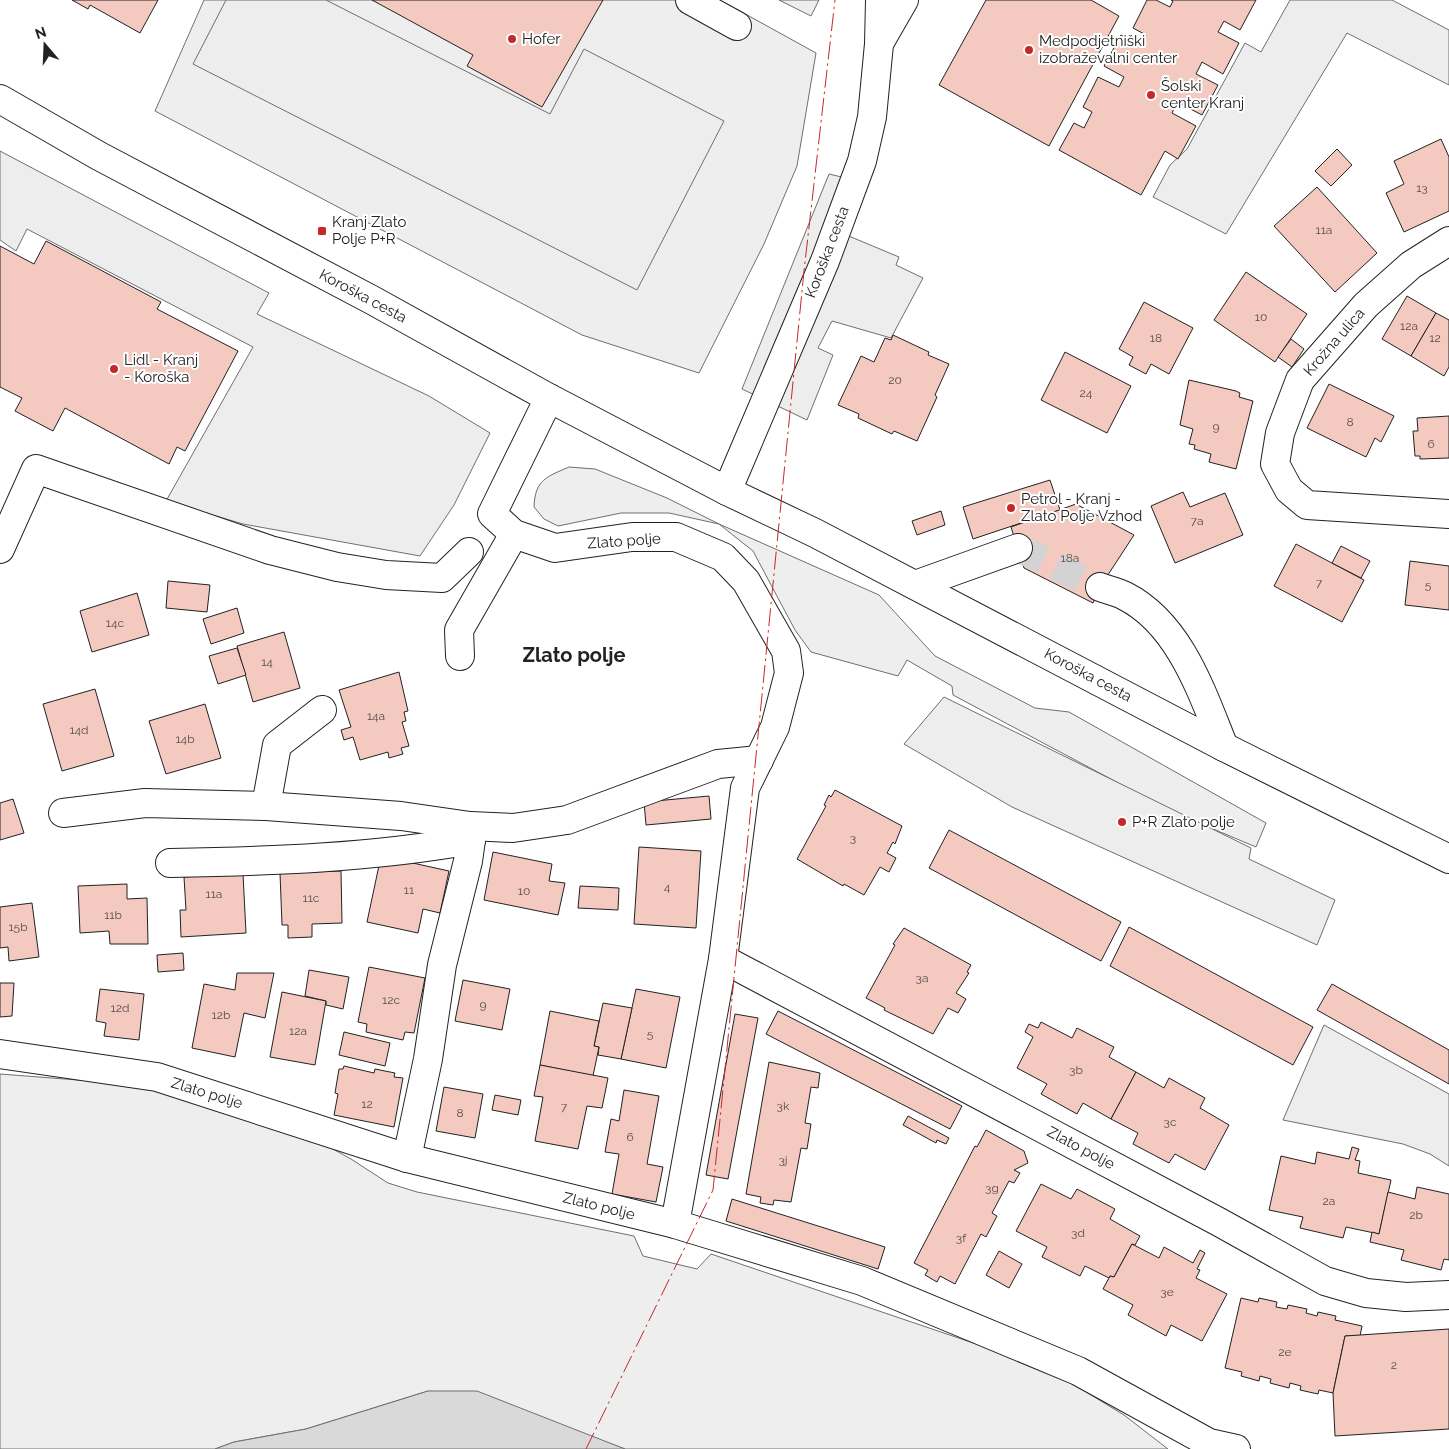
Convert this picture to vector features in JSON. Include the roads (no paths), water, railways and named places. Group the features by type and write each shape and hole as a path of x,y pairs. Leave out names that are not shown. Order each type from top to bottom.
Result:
{"street":[{"path":"690,0 737,26"},
{"name":"Koroška cesta","path":"727,491 825,261 862,161 872,117 879,44 880,0"},
{"path":"879,44 904,0"},
{"name":"Koroška cesta","path":"0,99 99,156 372,300 549,398 727,491 815,533 1224,747 1449,859"},
{"name":"Krožna ulica","path":"1449,241 1411,265 1366,305 1300,380 1280,433 1275,464 1289,490 1307,505 1449,514"},
{"name":"Zlato polje","path":"549,398 492,514 514,534 556,548 632,537 676,537 723,557 746,581 786,651 789,673 775,727 745,788 724,960 675,1224"},
{"path":"0,549 36,469 270,550 337,567 386,575 442,578 469,552"},
{"path":"460,656 459,630 514,534"},
{"path":"915,585 1018,548"},
{"path":"1100,587 1126,596 1161,624 1188,662 1224,747"},
{"path":"266,806 277,745 322,710"},
{"path":"170,863 303,860 424,849 471,833 566,820 718,764 759,760"},
{"path":"63,813 145,803 266,806 401,816 471,833"},
{"path":"407,1158 428,1059 442,965 471,833"},
{"name":"Zlato polje","path":"724,960 1124,1171 1325,1281 1366,1293 1406,1297 1449,1295"},
{"name":"Zlato polje","path":"0,1054 157,1077 407,1158 675,1224 862,1281 1078,1371 1209,1443 1236,1449"}],"tunnel":[{"path":"1018,548 1100,587"}],"place":[{"name":"Hofer","path":"512,39"},
{"name":"Medpodjetniški izobraževalni center","path":"1029,50"},
{"name":"Šolski center Kranj","path":"1151,95"},
{"name":"Kranj Zlato Polje P+R","path":"322,231"},
{"name":"Lidl - Kranj - Koroška","path":"114,369"},
{"name":"Petrol - Kranj - Zlato Polje Vzhod","path":"1011,508"},
{"name":"P+R Zlato polje","path":"1122,822"}],"district":[{"name":"Zlato polje","path":"574,655"}]}
